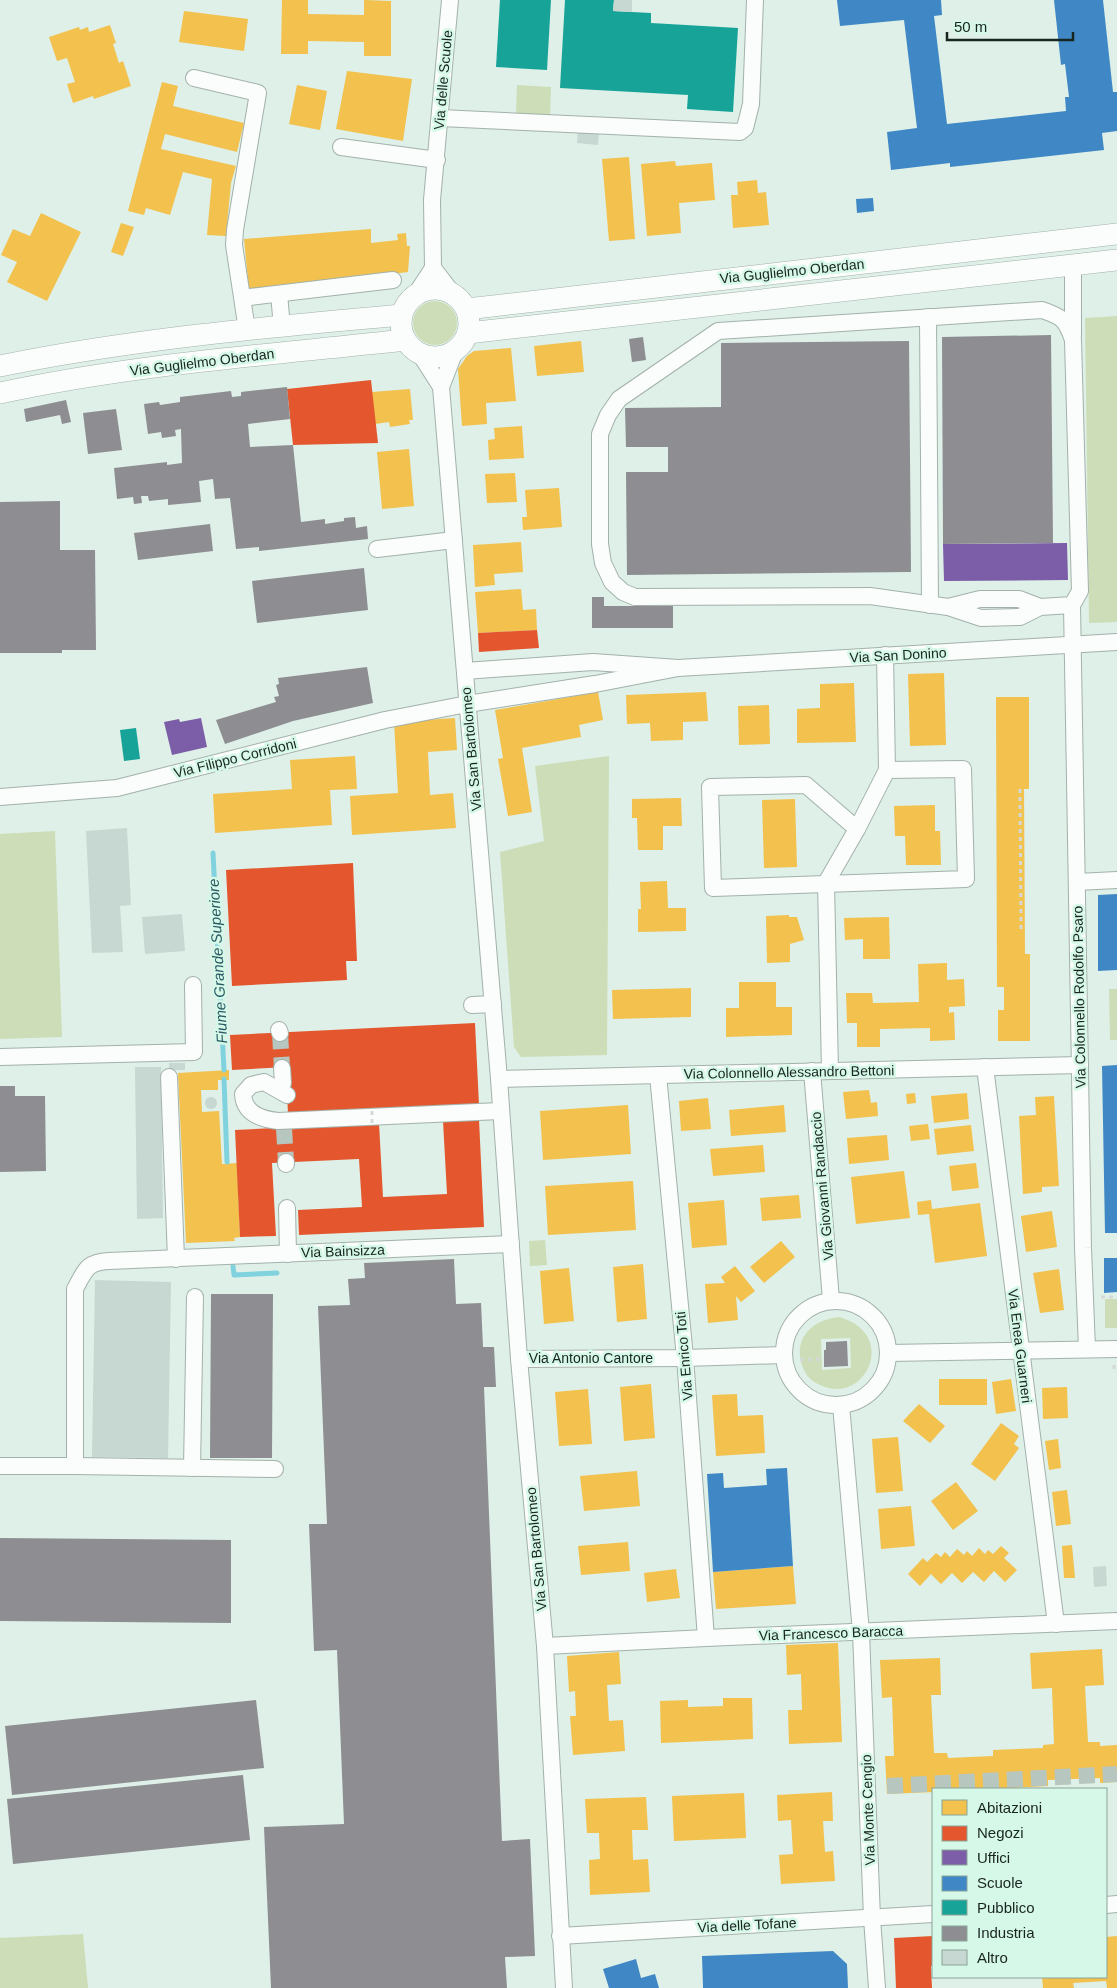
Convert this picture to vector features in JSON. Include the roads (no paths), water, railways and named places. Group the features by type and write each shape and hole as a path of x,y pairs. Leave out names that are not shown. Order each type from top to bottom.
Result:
{"main road":[{"name":"Via Guglielmo Oberdan","path":"416,294 435,288 460,301 1117,234"},
{"name":"Via Guglielmo Oberdan","path":"468,333 1117,260"},
{"path":"416,294 404,307 401,316 401,328 405,340 414,351 438,357 455,351 463,343 468,333 470,325 460,301"},
{"name":"Via Guglielmo Oberdan","path":"2,361 247,330 401,316"},
{"name":"Via Guglielmo Oberdan","path":"0,394 114,372 208,359 405,340"}],"street":[{"name":"Via delle Scuole","path":"432,268 432,200 450,0"},
{"path":"440,118 740,132 745,128 751,104 755,0"},
{"name":"Via Guglielmo Oberdan","path":"194,78 258,93 235,237 247,330"},
{"path":"341,147 437,160"},
{"path":"1072,265 1080,591 1072,605 1040,607 1019,599 980,599 948,607 870,596 636,597 622,592 612,582 603,563 600,534 600,434 608,415 620,399 718,331 1042,310 1056,315 1067,324 1073,340"},
{"path":"416,294 432,268 460,301"},
{"path":"250,297 393,280"},
{"path":"279,294 282,327"},
{"path":"928,317 930,605"},
{"name":"Via San Bartolomeo","path":"455,351 441,387 493,1004 519,1359 545,1646 564,1988"},
{"name":"Via San Bartolomeo","path":"420,354 441,387"},
{"path":"377,549 454,540"},
{"name":"Via Colonnello Rodolfo Psaro","path":"1072,605 1076,882 1087,1349"},
{"name":"Via San Donino","path":"467,704 595,684 678,668 1117,642"},
{"path":"830,1071 826,884 887,770 884,655"},
{"name":"Via San Donino","path":"465,671 593,662 678,668"},
{"name":"Via Filippo Corridoni","path":"0,797 117,788 385,720 467,704"},
{"path":"857,829 806,785 710,787 713,888 966,879 963,769 887,770"},
{"path":"1076,882 1117,880"},
{"path":"0,1057 194,1052 193,985"},
{"path":"472,1005 493,1004"},
{"name":"Via Colonnello Alessandro Bettoni","path":"499,1079 1080,1065"},
{"name":"Via Enea Guarneri","path":"985,1067 1056,1624"},
{"name":"Via Giovanni Randaccio","path":"812,1071 831,1300"},
{"name":"Via Enrico Toti","path":"658,1075 685,1358 706,1638"},
{"path":"169,1077 176,1259"},
{"path":"284,1125 284,1086 264,1082 251,1085 243,1094 247,1109 262,1118 284,1125 500,1111"},
{"path":"287,1208 288,1254"},
{"name":"Via Bainsizza","path":"75,1466 75,1289 90,1265 99,1261 510,1244"},
{"path":"192,1468 195,1297"},
{"path":"831,1300 849,1302 865,1309 878,1320 886,1336 889,1353 884,1374 872,1392 860,1400 841,1405 824,1404 800,1392 791,1381 785,1368 783,1355 785,1339 791,1324 802,1312 816,1304 831,1300"},
{"path":"889,1353 1087,1349 1116,1356"},
{"name":"Via Antonio Cantore","path":"519,1359 685,1358 783,1355"},
{"path":"841,1405 861,1632"},
{"path":"0,1466 275,1469"},
{"name":"Via Francesco Baracca","path":"545,1646 1117,1621"},
{"name":"Via Monte Cengio","path":"861,1632 872,1918 877,1988"},
{"name":"Via delle Tofane","path":"560,1936 932,1914"}],"waterway":[{"name":"Fiume Grande Superiore","path":"213,853 224,1070"},
{"name":"Fiume Grande Superiore","path":"224,1079 227,1162"},
{"name":"Fiume Grande Superiore","path":"233,1266 234,1275 277,1273"}],"tunnel":[{"path":"280,1033 282,1068"},
{"path":"284,1128 286,1162"},
{"path":"887,1786 1117,1774"}]}
